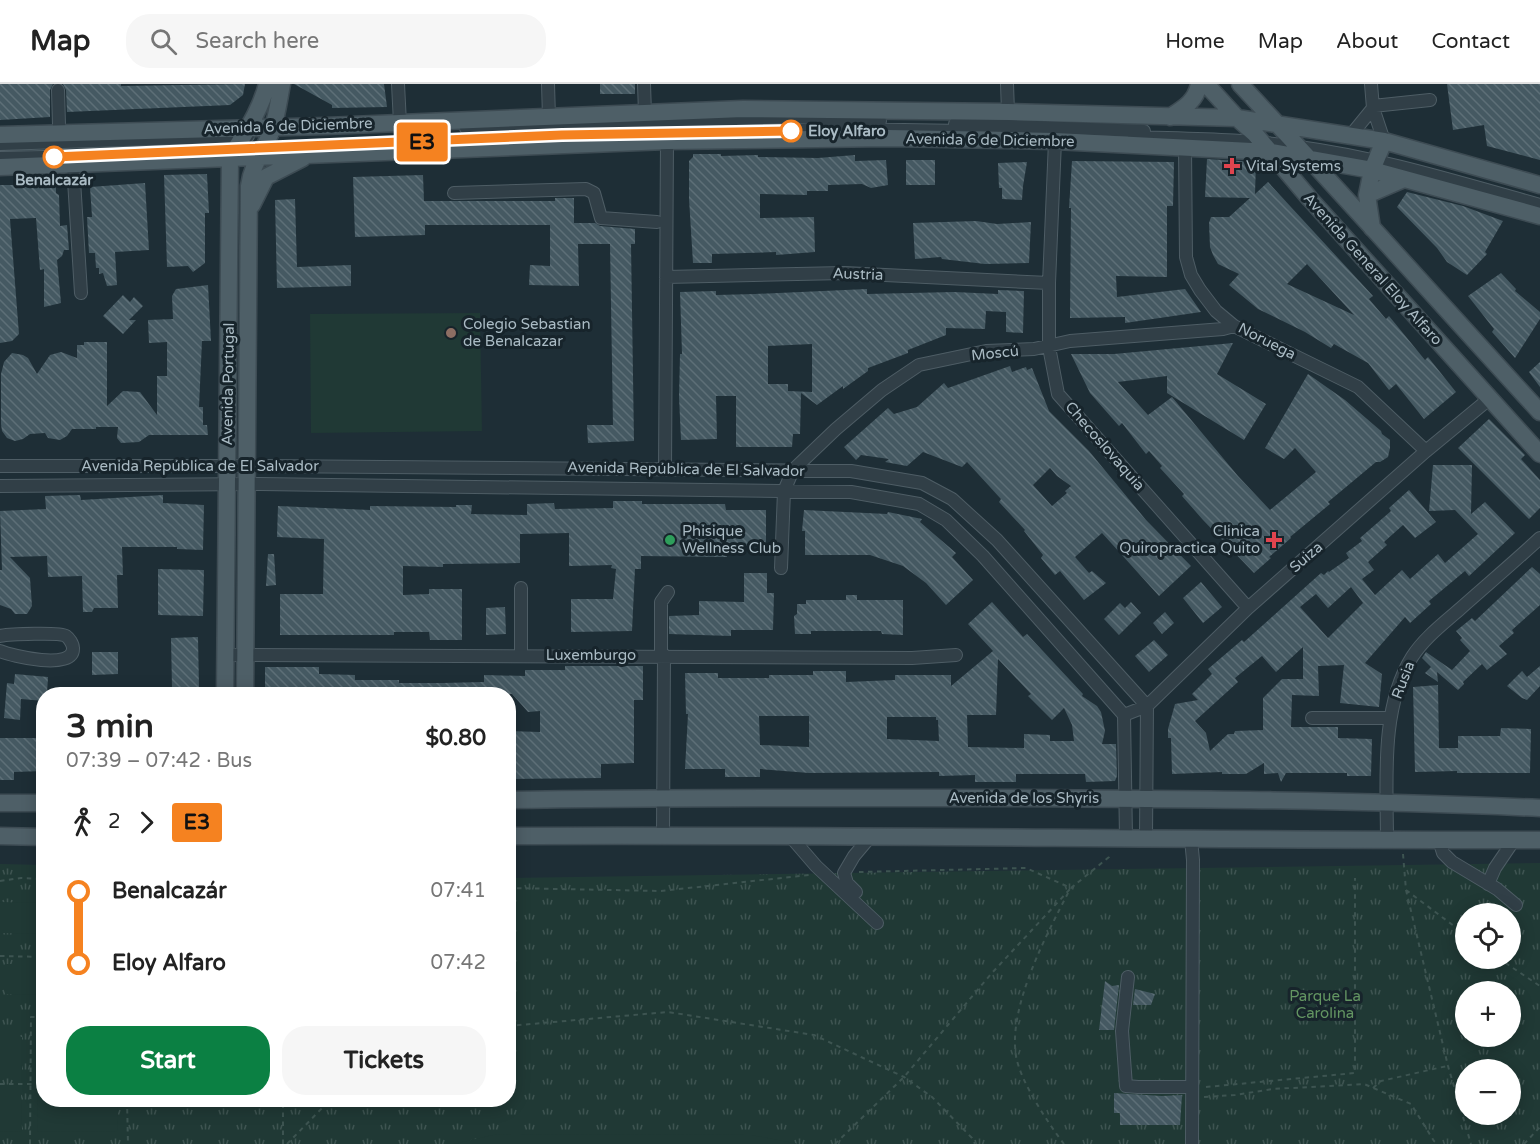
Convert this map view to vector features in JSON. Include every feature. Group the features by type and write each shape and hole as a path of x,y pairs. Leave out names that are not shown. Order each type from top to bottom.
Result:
{"main road":[{"name":"Avenida Portugal","path":"225,687 227,466 239,143 267,84"},
{"name":"Avenida Portugal","path":"245,687 247,217 253,164 266,142 282,84"},
{"path":"1170,117 1190,103 1198,92 1199,84"},
{"name":"Avenida General Eloy Alfaro","path":"1206,84 1263,143 1310,199 1540,454"},
{"name":"Avenida General Eloy Alfaro","path":"1240,84 1312,159 1540,412"},
{"name":"Avenida 6 de Diciembre","path":"0,135 239,143 266,142 400,123 743,109 1008,112 1238,118 1351,135 1404,179 1540,216"},
{"name":"Avenida 6 de Diciembre","path":"0,167 73,164 239,143 266,142 311,154 668,141 888,138 1055,141 1185,147 1263,143 1312,159 1377,156 1540,184"},
{"path":"247,217 266,177 311,154"},
{"path":"1372,228 1367,195 1377,156"},
{"path":"1367,195 1404,179"},
{"name":"Avenida de los Shyris","path":"516,800 664,797 1147,798 1386,802 1540,808"},
{"path":"0,803 36,803"},
{"path":"0,836 36,837"},
{"path":"516,836 1540,840"}],"street":[{"path":"398,84 400,123"},
{"path":"549,84 549,117"},
{"path":"644,84 645,112"},
{"path":"1007,84 1008,112"},
{"path":"1371,84 1377,156"},
{"path":"58,90 59,125"},
{"path":"1351,135 1373,107 1430,100"},
{"path":"266,142 888,125 1296,143 1377,156 1540,196"},
{"path":"666,469 668,141"},
{"name":"Checoslovaquia","path":"1055,141 1049,283 1049,347 1058,394 1248,608"},
{"path":"0,144 239,143"},
{"path":"0,158 239,143"},
{"name":"Noruega","path":"1185,147 1186,257 1191,274 1216,311 1234,326 1358,387 1426,451"},
{"path":"1377,156 1540,205"},
{"path":"73,164 81,293"},
{"path":"454,193 586,189 594,193 601,218 657,222"},
{"name":"Austria","path":"666,277 844,273 1049,283"},
{"name":"Moscú","path":"793,471 836,429 882,390 919,365 986,351 1049,347 1070,341 1223,329 1234,326"},
{"name":"Suiza","path":"1124,715 1147,705 1248,608 1426,451 1489,399"},
{"name":"Avenida República de El Salvador","path":"0,466 851,471 922,483 952,499 997,540 1147,705"},
{"path":"781,568 784,491 793,471"},
{"name":"Avenida República de El Salvador","path":"0,486 246,484 851,492 919,504 946,520 983,556 1124,715"},
{"name":"Rusia","path":"1388,840 1386,802 1390,718 1401,680 1413,656 1433,632 1540,538"},
{"path":"521,655 522,588"},
{"path":"663,835 661,602 668,592"},
{"path":"0,636 61,634 70,640 73,648 71,655 66,659 51,661 0,651"},
{"name":"Luxemburgo","path":"226,655 663,655 912,658 956,655"},
{"path":"1146,837 1147,705"},
{"path":"1124,715 1126,837"},
{"path":"1312,718 1390,718"},
{"path":"791,837 816,866 880,921 847,883 844,873 848,864 870,837"},
{"path":"1191,839 1192,1144"},
{"path":"1439,840 1443,853 1452,862 1513,903"},
{"path":"1491,889 1495,868 1514,840"},
{"path":"1128,976 1122,1031 1126,1086 1192,1092"}],"path":[{"path":"835,1144 904,1077 991,974 1071,888 1109,856 1111,850"},
{"path":"1404,854 1406,890 1448,1066 1471,1144"},
{"path":"844,873 1026,868 1071,888"},
{"path":"516,888 661,891 809,875"},
{"path":"1205,1087 1355,1073 1355,878"},
{"path":"0,881 36,879"},
{"path":"1064,1144 1051,1127 1023,1077 1016,1056 1015,1041 1018,1014 1027,984 1047,935 1071,888"},
{"path":"1487,903 1491,889"},
{"path":"1406,890 1455,927"},
{"path":"0,956 36,957"},
{"path":"1514,969 1540,986"},
{"path":"516,1025 668,1012 814,1035 904,1077 932,1097 972,1138 975,1144"},
{"path":"30,1144 31,1017 36,1017"},
{"path":"1373,1088 1381,1080 1448,1066"},
{"path":"0,1084 36,1084"},
{"path":"1192,1092 1235,1095 1272,1089 1364,1084 1411,1104 1438,1144"},
{"path":"127,1107 128,1144"},
{"path":"283,1107 285,1144"},
{"path":"285,1144 323,1107"},
{"path":"1524,1144 1540,1127"}],"green space":[{"path":"480,313 482,431 311,433 310,314"},
{"name":"Parque La Carolina","path":"1540,863 1540,1144 0,1144 0,864 36,865 36,1107 516,1107 516,878"},
{"path":"0,902 36,903 36,934 0,933"},
{"path":"5,964 36,964 36,995 5,994"},
{"path":"0,1037 22,1037 22,1076 0,1076"},
{"path":"0,1093 21,1093 22,1131 0,1132"},
{"path":"37,1107 117,1107 118,1131 38,1132"},
{"path":"493,1135 751,1135 799,1144 454,1144"}],"building":[{"path":"0,84 53,84 50,90 50,117 0,120"},
{"path":"63,84 121,84 121,86 245,84 243,95 230,105 67,112 66,90"},
{"path":"294,84 384,84 387,107 332,108 332,105"},
{"path":"600,84 635,84 635,94 600,94"},
{"path":"1447,84 1540,84 1540,160 1487,146 1484,125 1453,130"},
{"path":"693,154 818,158 855,155 855,161 886,160 888,185 871,188 862,184 828,185 828,191 807,191 807,195 760,194 760,218 814,217 815,252 776,255 776,252 712,254 712,263 693,263 689,161"},
{"path":"1207,159 1256,162 1255,194 1268,182 1373,296 1369,299 1386,319 1389,316 1425,360 1428,357 1456,392 1424,419 1396,384 1389,390 1368,363 1334,344 1331,348 1305,332 1258,309 1229,285 1239,274 1218,264 1210,247 1211,217 1229,217 1250,198 1205,197","holes":["1307,264 1354,315 1287,284"]},
{"path":"906,160 935,160 935,185 906,185"},
{"path":"1072,161 1174,162 1173,206 1167,206 1167,277 1116,276 1117,297 1185,289 1201,312 1125,323 1125,317 1070,318 1071,208 1069,208"},
{"path":"1027,162 1022,200 1002,199 998,163"},
{"path":"207,174 209,213 205,213 205,263 193,272 188,266 167,267 164,175"},
{"path":"423,175 424,201 555,201 555,198 574,198 574,223 595,223 600,226 635,229 635,244 631,244 634,441 588,443 587,425 613,425 610,244 578,244 579,286 529,285 530,265 550,266 550,225 425,225 425,235 355,237 353,177"},
{"path":"56,181 60,226 67,225 69,250 64,250 62,256 57,260 61,303 44,307 44,269 40,270 36,218 10,219 19,334 12,341 0,343 0,185"},
{"path":"145,183 149,250 115,252 117,285 107,286 103,273 99,274 99,268 96,268 95,253 89,253 87,217 92,217 90,187"},
{"path":"1407,192 1463,206 1503,221 1485,252 1487,254 1467,275 1447,262 1437,248 1397,207"},
{"path":"295,199 297,267 351,265 351,286 277,288 275,200"},
{"path":"976,221 997,224 1031,222 1029,263 985,264 942,259 941,257 915,259 913,223"},
{"path":"1501,273 1516,289 1515,291 1540,312 1540,319 1515,358 1492,332 1494,329 1468,296"},
{"path":"208,285 211,341 202,341 199,407 203,407 203,425 207,425 208,435 149,435 139,442 121,443 117,438 118,427 96,427 96,429 72,429 60,440 48,438 45,433 30,434 15,441 7,438 2,431 1,424 1,374 4,362 12,353 28,358 37,374 50,355 61,352 77,358 77,345 84,345 84,342 107,342 107,406 123,391 140,392 157,415 157,376 167,376 167,342 149,343 148,320 173,319 172,296 176,289"},
{"path":"867,289 867,294 954,292 998,294 998,290 1024,291 1023,333 1006,332 1006,312 986,311 985,329 946,328 946,335 868,368 868,371 817,405 801,393 800,434 793,434 792,447 736,447 736,396 716,396 717,439 681,440 680,292 716,291 716,295","holes":["812,344 812,392 788,391 788,384 768,384 768,346"]},
{"path":"123,295 130,302 134,297 143,306 129,320 136,320 123,334 103,316"},
{"path":"1233,343 1217,374 1266,404 1244,440 1167,393 1167,376 1118,382 1148,415 1172,397 1238,476 1270,510 1316,472 1295,448 1284,459 1265,448 1308,374 1345,400 1390,440 1388,457 1376,462 1328,502 1330,504 1290,537 1254,573 1182,496 1184,494 1160,468 1162,466 1149,451 1146,454 1122,423 1119,426 1090,393 1071,354 1114,354"},
{"path":"1540,362 1540,387 1529,372"},
{"path":"1010,366 1012,372 1026,367 1027,370 1032,368 1049,411 1089,451 1146,520 1191,566 1159,596 1102,533 1075,557 1089,573 1092,571 1106,583 1084,600 1060,571 1055,575 1041,558 1043,555 1025,530 999,502 1001,499 967,462 962,467 923,452 907,466 885,462 889,459 861,455 856,460 844,447 888,408 894,414 917,407 944,383 948,388","holes":["1050,468 1071,486 1065,491 1067,493 1052,506 1033,485"]},
{"path":"1489,419 1525,455 1521,459 1540,480 1540,508 1529,519 1458,448"},
{"path":"1433,465 1472,465 1471,514 1485,502 1515,533 1469,576 1465,571 1429,601 1431,604 1410,623 1405,617 1365,663 1382,674 1379,707 1340,703 1344,665 1318,666 1319,696 1292,695 1291,727 1338,727 1338,738 1372,739 1371,776 1347,776 1347,773 1286,773 1281,782 1278,773 1264,774 1264,763 1246,774 1222,774 1222,772 1172,774 1171,738 1168,738 1168,729 1175,704 1198,700 1192,694 1212,674 1208,669 1242,640 1244,642 1321,573 1324,575 1349,558 1346,553 1362,541 1360,538 1391,511 1389,508 1409,490 1436,522 1415,538 1403,525 1384,542 1387,545 1368,562 1374,570 1362,579 1375,595 1402,570 1410,579 1438,554 1445,563 1478,534 1455,510 1429,511","holes":["1351,587 1363,603 1328,638 1300,607 1316,594 1328,608","1303,647 1303,679 1282,679 1263,698 1263,730 1235,731 1234,734 1228,734 1210,751 1206,733 1195,721 1238,682 1235,678 1262,656 1276,672"]},
{"path":"80,495 81,500 163,495 163,503 204,505 203,550 177,549 177,547 122,547 123,575 117,575 118,608 94,608 92,612 83,612 82,576 48,577 47,556 10,557 30,578 32,606 27,614 15,614 11,609 0,605 0,570 2,570 0,511 46,509 45,496"},
{"path":"613,501 642,501 642,504 725,504 726,510 766,510 766,546 726,546 727,557 641,556 641,569 635,569 632,631 571,632 571,599 613,599 616,569 611,568 612,565 569,566 569,533 520,534 520,563 443,564 443,567 403,566 403,595 429,594 429,589 462,589 462,640 430,640 429,632 394,632 394,635 280,635 280,594 323,594 324,539 277,537 278,506 370,510 370,506 456,507 456,505 472,505 471,514 527,515 527,504 554,503 555,509 613,508"},
{"path":"804,510 887,514 888,512 922,519 920,522 956,553 952,557 973,580 946,605 926,583 903,566 870,555 805,555 805,531 802,531"},
{"path":"268,554 274,554 276,585 266,586"},
{"path":"1532,567 1540,574 1540,605 1512,630 1514,633 1499,646 1507,654 1487,670 1482,664 1458,690 1437,672 1438,682 1425,673 1431,667 1422,658 1426,652 1452,670 1470,651 1460,640 1462,638 1456,631 1472,618 1475,621"},
{"path":"158,569 204,570 203,616 158,615"},
{"path":"744,573 767,573 767,593 774,593 773,630 731,630 731,636 669,634 669,616 699,615 699,601 744,602"},
{"path":"1201,582 1222,607 1203,623 1183,598"},
{"path":"846,595 857,595 857,600 903,600 903,635 882,634 881,631 811,631 811,634 795,634 794,616 797,614 797,604 806,604 806,600 846,600"},
{"path":"992,602 1023,637 1027,634 1083,694 1082,696 1097,706 1101,712 1105,731 1102,744 1116,744 1117,776 1115,781 1086,782 1085,774 1016,774 1016,782 975,782 975,775 939,776 939,772 809,773 760,769 760,777 725,777 725,769 685,769 688,714 686,714 685,673 718,673 718,678 769,678 769,675 813,675 813,671 846,671 846,682 895,680 895,675 951,675 951,686 993,651 968,624","holes":["998,659 1031,694 1028,696 1052,720 1064,708 1072,725 1074,741 1050,741 1050,735 1024,734 1024,748 968,747 967,715 996,715","759,716 809,716 809,747 760,745","887,717 936,717 938,720 939,741 887,739"]},
{"path":"1131,602 1141,613 1119,635 1104,619 1120,603 1125,608"},
{"path":"505,607 506,634 486,635 486,608"},
{"path":"1165,612 1174,623 1162,634 1153,623"},
{"path":"198,637 199,687 172,687 171,638"},
{"path":"1154,640 1168,655 1149,672 1135,656"},
{"path":"92,652 118,652 118,674 92,675"},
{"path":"565,666 643,666 643,700 634,700 634,763 601,764 601,778 516,779 516,731 540,732 540,711 528,712 516,698 516,687 265,687 265,667 319,667 319,674 355,675 355,680 399,680 399,683 484,682 484,675 525,676 525,670 565,670"},
{"path":"1540,666 1540,686 1527,700 1507,686 1522,671 1527,677"},
{"path":"15,674 48,677 47,687 36,687 36,700 21,699 20,720 4,718 7,683 14,684"},
{"path":"1438,685 1439,748 1458,748 1458,736 1500,736 1501,728 1531,729 1530,773 1415,772 1413,687"},
{"path":"0,738 36,738 36,771 14,772 14,780 0,780"},
{"path":"1105,981 1112,986 1119,985 1114,1030 1099,1030"},
{"path":"1135,989 1155,994 1151,1005 1133,1005"},
{"path":"1114,1093 1182,1095 1180,1125 1120,1125 1120,1113 1114,1113"}],"bus line":[{"name":"E3","path":"54,157 562,135 791,131"}],"place":[{"name":"Eloy Alfaro","path":"791,131"},
{"name":"Benalcazár","path":"54,157"},
{"name":"Vital Systems","path":"1232,166"},
{"name":"Colegio Sebastian de Benalcazar","path":"451,333"},
{"name":"Phisique Wellness Club","path":"670,540"},
{"name":"Clinica Quiropractica Quito","path":"1274,540"}]}
